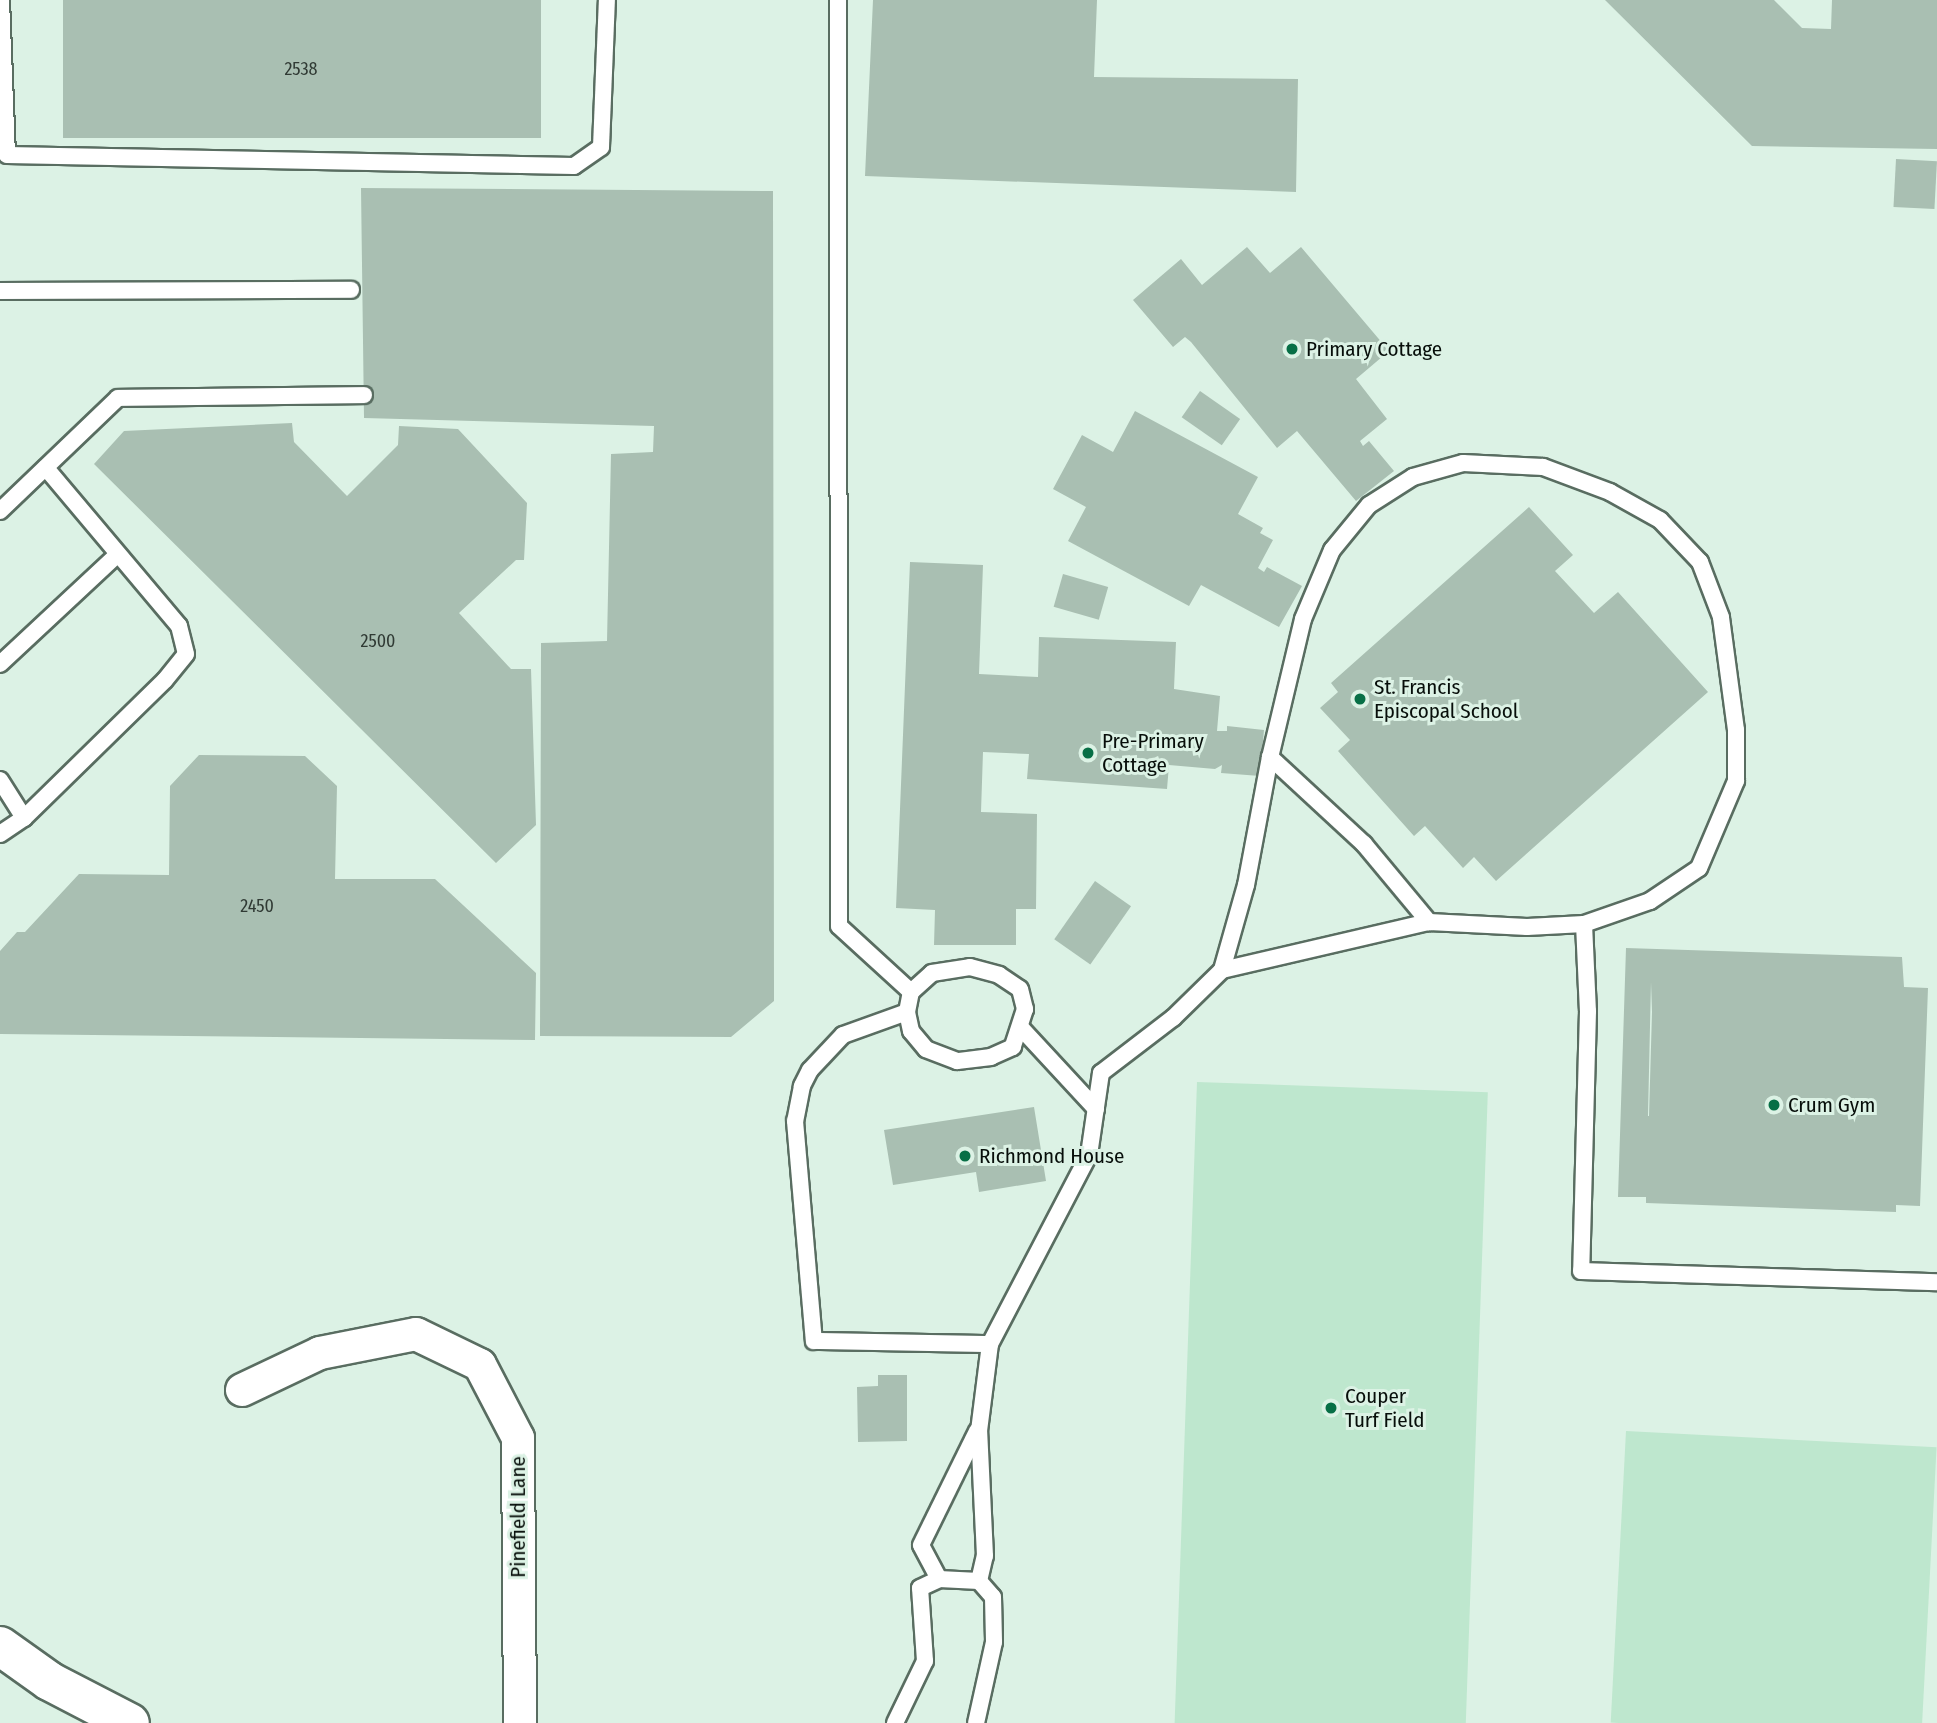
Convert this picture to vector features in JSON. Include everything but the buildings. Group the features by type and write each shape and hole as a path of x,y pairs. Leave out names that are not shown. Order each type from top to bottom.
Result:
{"street":[{"name":"Pinefield Lane","path":"242,1390 320,1353 416,1335 480,1366 518,1438 520,1723"},
{"path":"0,1646 49,1681 130,1723"}],"lane":[{"path":"1,0 7,155 574,166 601,147 607,0"},
{"path":"838,0 839,926 911,992"},
{"path":"0,291 351,290"},
{"path":"0,511 118,398 364,395"},
{"path":"979,1581 985,1556 979,1427 990,1344 1089,1155 1101,1073 1173,1017 1222,970 1246,885 1270,757 1303,618 1332,550 1369,505 1413,477 1463,463 1543,467 1610,492 1660,520 1700,562 1721,617 1732,678 1736,781 1699,868 1650,901 1584,924 1527,927 1429,922 1222,970"},
{"path":"0,834 24,818 165,680 186,654 179,626 116,556 46,468"},
{"path":"0,664 116,556"},
{"path":"1270,757 1364,844 1429,922"},
{"path":"0,780 24,818"},
{"path":"1584,924 1588,1011 1581,1272 1937,1282"},
{"path":"970,967 999,975 1020,989 1025,1009 1022,1028 1013,1047 991,1057 957,1062 926,1049 911,1031 907,1012 911,992 932,973 970,967"},
{"path":"907,1012 843,1035 810,1070 802,1086 794,1121 814,1341 990,1344"},
{"path":"1022,1028 1096,1109"},
{"path":"939,1579 921,1545 979,1427"},
{"path":"895,1723 925,1661 920,1588 939,1579 979,1581 993,1597 994,1642 976,1723"}],"green space":[{"name":"Couper Turf Field","path":"1197,1082 1488,1092 1466,1723 1175,1723"},
{"path":"1626,1431 1937,1447 1922,1723 1611,1723"}],"place":[{"name":"Primary Cottage","path":"1292,349"},
{"name":"St. Francis Episcopal School","path":"1360,699"},
{"name":"Pre-Primary Cottage","path":"1088,753"},
{"name":"Crum Gym","path":"1774,1105"},
{"name":"Richmond House","path":"965,1156"},
{"name":"Couper Turf Field","path":"1331,1408"}]}
